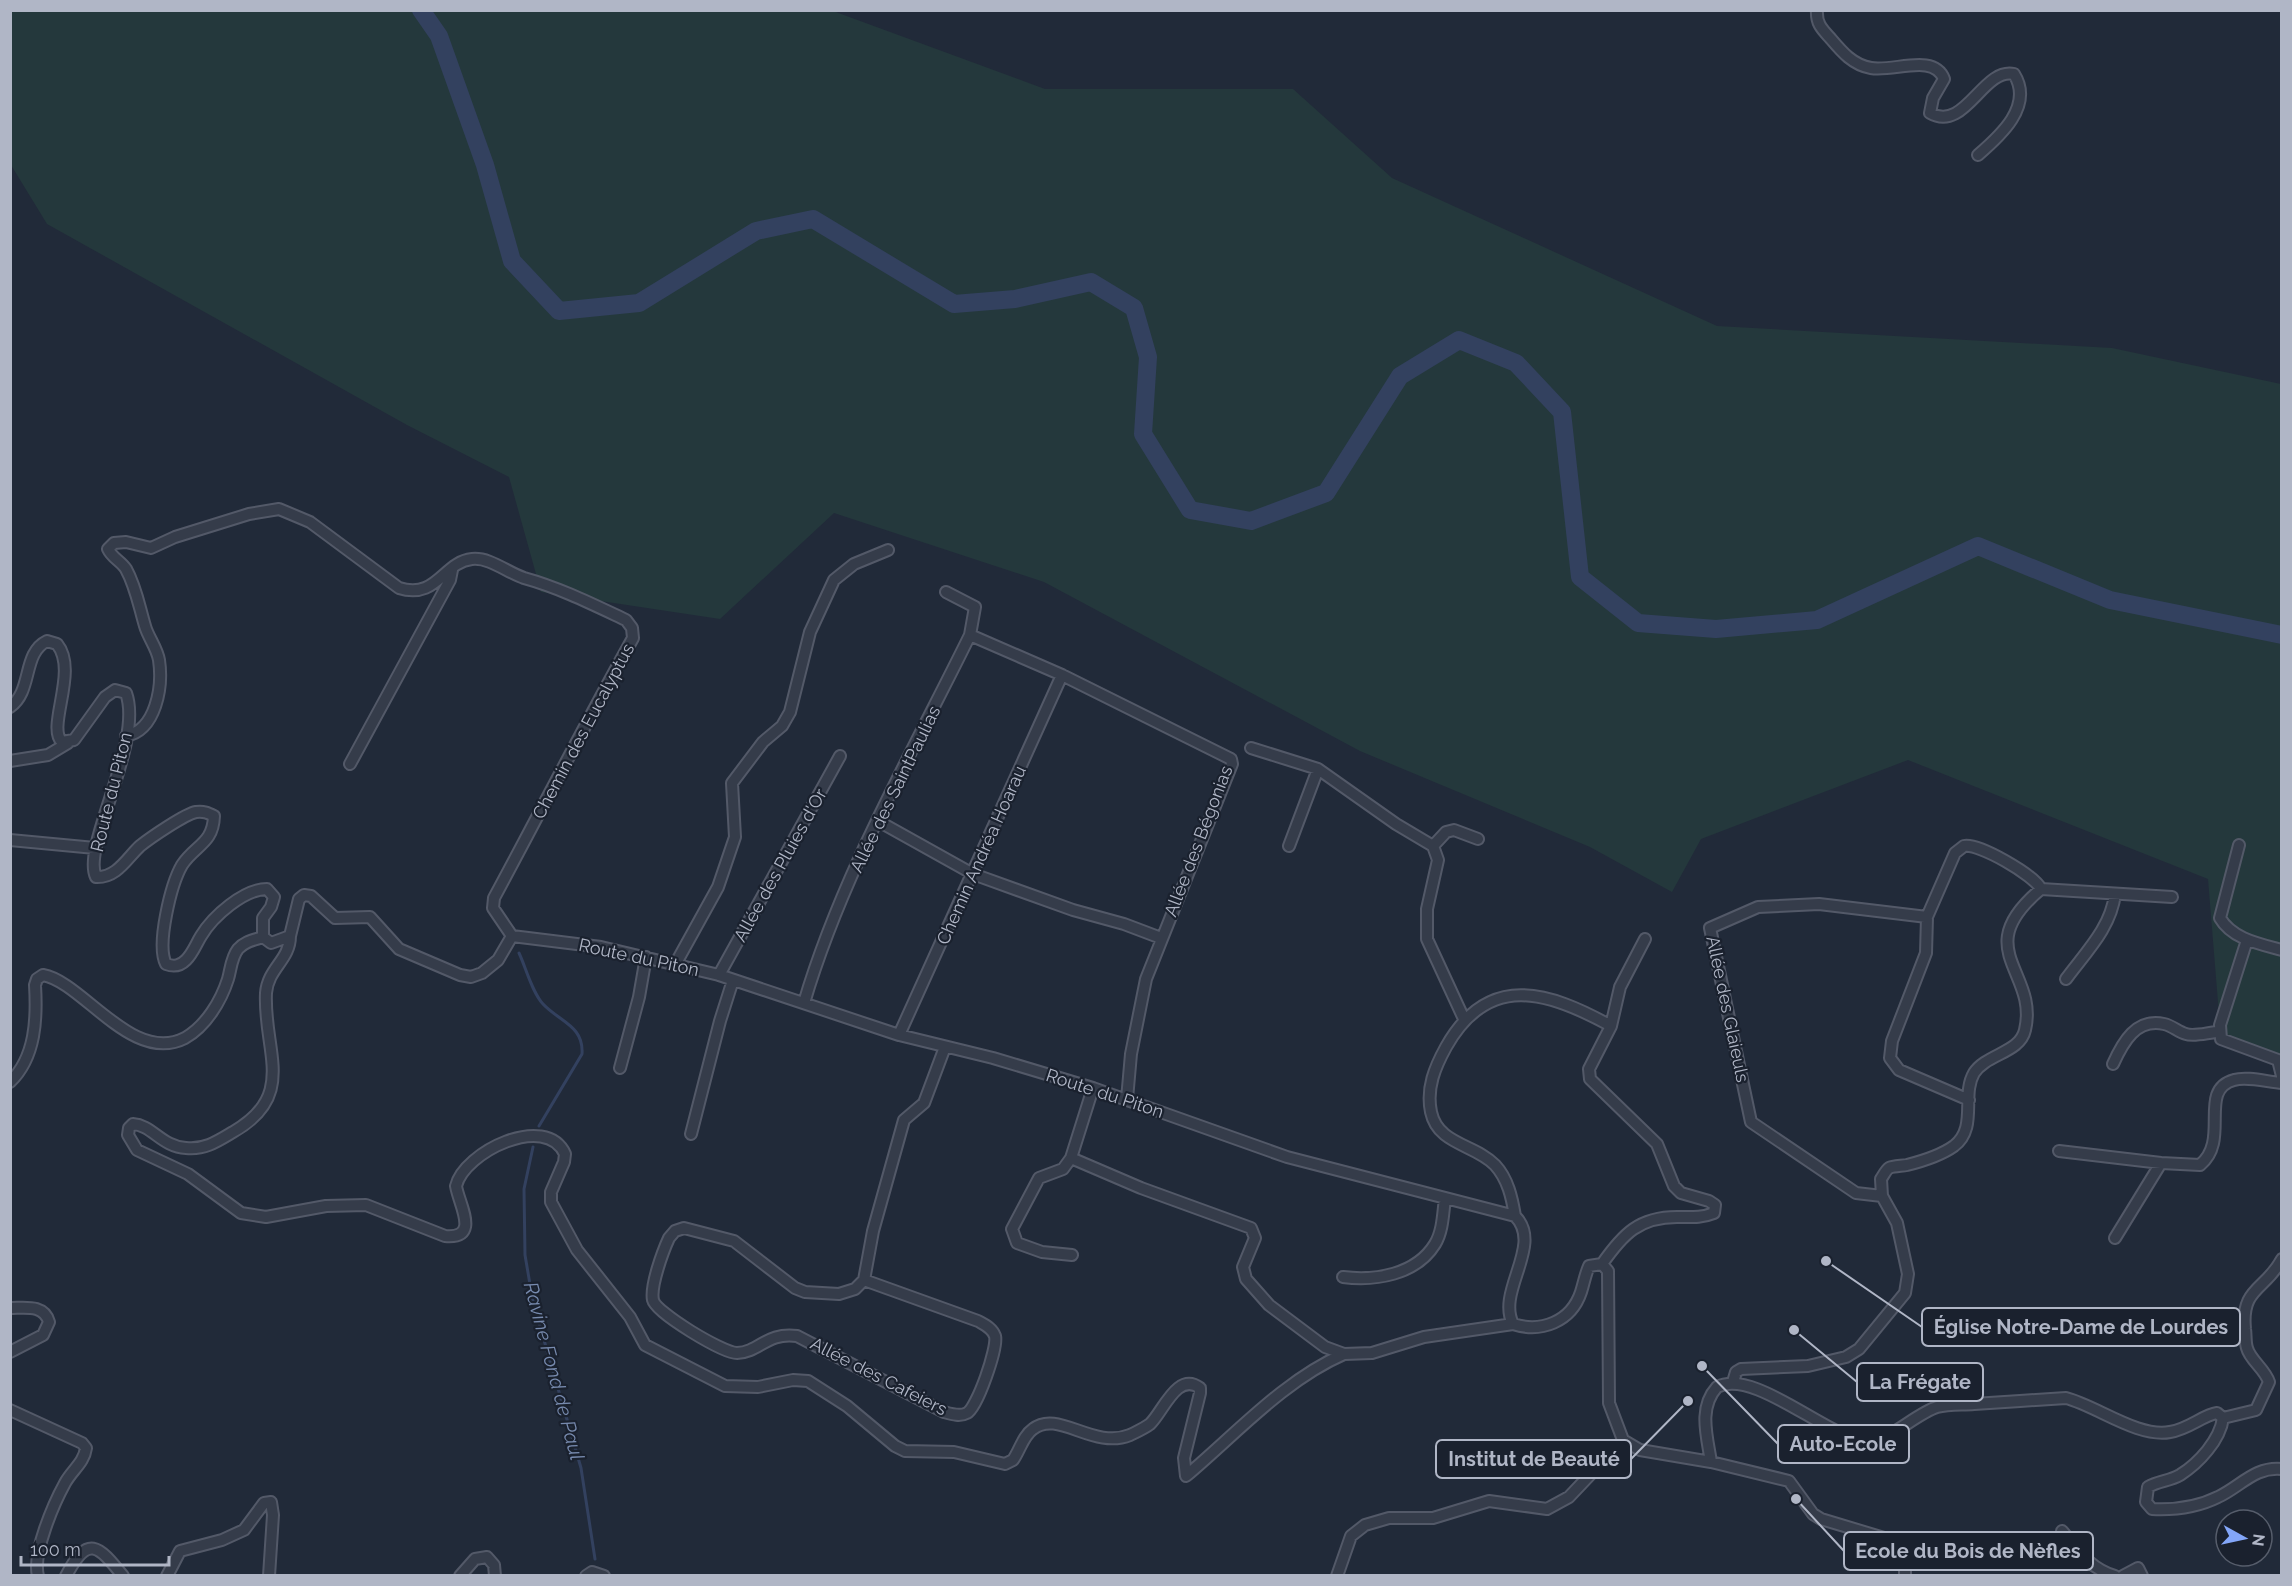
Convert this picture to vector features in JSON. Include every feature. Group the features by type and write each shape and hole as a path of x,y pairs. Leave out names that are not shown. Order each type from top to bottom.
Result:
{"street":[{"path":"1816,10 1818,25 1848,58 1860,64 1892,69 1932,65 1941,70 1944,79 1930,105 1930,113 1934,116 1945,116 1964,108 1996,76 2006,72 2014,74 2019,82 2019,104 2009,125 1978,155"},
{"name":"Chemin des Eucalyptus","path":"126,736 136,734 147,725 159,694 159,659 145,627 136,591 125,566 111,555 108,549 114,543 126,542 151,548 175,537 249,514 279,509 310,522 399,588 413,592 425,589 472,559 486,561 524,578 540,581 626,620 632,628 633,638 572,748 555,786 494,898 494,908 512,936"},
{"path":"676,963 718,887 735,837 732,783 763,742 782,726 790,712 810,632 834,580 854,564 888,550"},
{"path":"350,764 450,580 452,570"},
{"name":"Allée des SaintPaulias","path":"804,1003 818,955 878,821 970,635 975,607 945,592"},
{"name":"Allée des Bégonias","path":"970,635 1062,675 1231,759 1232,764 1161,938 1142,1000 1131,1054 1127,1099"},
{"path":"10,707 20,696 27,682 34,652 47,641 57,644 65,658 66,668 57,734 62,742 68,743"},
{"name":"Chemin Andréa Hoarau","path":"899,1035 1062,675"},
{"name":"Route du Piton","path":"68,743 83,730 105,697 115,690 126,693 130,705 126,736 116,784 95,848 93,871 96,877 108,876 121,867 143,844 194,812 205,812 214,816 214,829 207,840 184,862 178,874 161,943 161,956 166,964 173,967 180,965 188,958 201,936 218,915 259,889 267,889 274,897 271,907 263,918 263,937"},
{"path":"10,761 48,755 68,743"},
{"path":"1251,748 1318,769 1396,825 1433,846 1438,860 1427,909 1427,939 1464,1019"},
{"name":"Allée des Pluies d'Or","path":"719,975 840,756"},
{"path":"1289,846 1318,769"},
{"path":"878,821 973,874 1073,910 1124,924 1161,938"},
{"path":"1433,846 1446,832 1454,830 1478,839"},
{"path":"10,840 95,848"},
{"path":"2239,845 2220,918 2227,928 2247,940 2282,950"},
{"path":"1969,1100 1899,1070 1890,1058 1892,1041 1926,953 1927,917 1955,854 1964,846 1977,846 2035,880 2041,889"},
{"path":"1733,1382 1736,1372 1741,1369 1808,1366 1846,1357 1860,1349 1905,1293 1908,1274 1897,1223 1882,1196 1881,1179 1889,1168 1939,1155 1956,1144 1968,1122 1973,1075 1982,1064 2015,1046 2025,1032 2027,1012 2023,993 2008,956 2008,936 2019,910 2041,889 2172,897"},
{"path":"2066,979 2108,922 2113,911 2115,894"},
{"path":"512,936 490,968 471,977 460,975 399,949 370,916 335,918 310,896 304,895 299,899 286,954 268,979 267,1010 274,1069 270,1097 260,1113 248,1124 221,1141 196,1148 163,1142 140,1124 134,1124 129,1128 129,1139 137,1150 188,1174 241,1213 266,1217 326,1206 366,1205 445,1236 454,1237 462,1232 466,1223 456,1186 466,1166 496,1146 516,1138 546,1137 557,1143 565,1154 564,1162 550,1192 551,1202 578,1250 630,1317 642,1341 659,1354 725,1386 758,1387 793,1380 808,1382 847,1406 900,1448 916,1452 963,1453 1005,1464 1013,1460 1027,1434 1040,1424 1060,1424 1091,1437 1120,1439 1149,1425 1178,1387 1196,1385 1200,1393 1184,1458 1186,1476 1295,1383 1320,1365 1344,1354"},
{"name":"Allée des Glaieuls","path":"1882,1196 1856,1193 1751,1122 1710,928 1758,907 1819,904 1927,917"},
{"path":"10,1082 22,1067 35,1032 35,985 37,979 44,975 58,980 100,1015 129,1032 155,1041 175,1041 193,1033 210,1016 221,997 237,950 244,943 263,937 271,943 290,936"},
{"name":"Route du Piton","path":"512,936 562,940 676,963 719,975 899,1035 993,1058 1093,1088 1287,1157 1515,1216"},
{"path":"1071,1158 1141,1188 1251,1228 1256,1238 1243,1267 1246,1279 1269,1305 1325,1347 1344,1354 1372,1353 1424,1336 1490,1329 1513,1324 1533,1329 1562,1318 1574,1307 1589,1266 1602,1264 1636,1225 1658,1217 1706,1217 1714,1214 1715,1205 1681,1193 1674,1186 1657,1144 1590,1079 1589,1069 1611,1026 1620,987 1645,939"},
{"path":"2247,940 2219,1032 2221,1039 2278,1060 2282,1076"},
{"path":"620,1068 639,997 646,957"},
{"path":"690,1134 720,1022 734,980"},
{"path":"1513,1324 1511,1302 1524,1235 1523,1227 1515,1216 1512,1196 1497,1166 1488,1158 1445,1137 1437,1129 1431,1112 1429,1095 1433,1071 1464,1019 1480,1006 1501,996 1523,996 1574,1006 1611,1026"},
{"path":"2113,1064 2129,1034 2140,1027 2155,1023 2177,1028 2185,1034 2219,1032"},
{"path":"864,1280 873,1232 900,1131 904,1120 924,1103 945,1047"},
{"path":"2059,1151 2161,1163 2200,1165 2210,1156 2214,1145 2215,1100 2222,1087 2235,1080 2282,1083"},
{"path":"1072,1255 1042,1252 1017,1243 1012,1229 1039,1178 1063,1169 1071,1158 1093,1088"},
{"path":"2115,1238 2161,1163"},
{"path":"1343,1277 1377,1279 1409,1267 1434,1245 1439,1235 1445,1198"},
{"name":"Allée des Cafeiers","path":"684,1228 734,1241 800,1290 839,1294 855,1289 864,1280 978,1322 991,1330 995,1347 977,1400 970,1412 964,1415 944,1413 797,1336 777,1335 739,1353 722,1349 658,1309 653,1296 669,1238 675,1231 684,1228"},
{"path":"2223,1418 2256,1410 2269,1382 2265,1371 2247,1350 2244,1312 2248,1299 2275,1272 2282,1259"},
{"path":"1602,1264 1608,1271 1609,1281 1610,1403 1623,1440 1640,1450 1711,1462 1789,1481 1813,1514 1821,1519 1894,1542 1905,1559 1905,1575"},
{"path":"10,1308 39,1310 45,1313 49,1322 43,1335 10,1352"},
{"path":"1711,1462 1705,1414 1707,1401 1717,1387 1733,1382 1749,1386 1776,1398 1855,1439 1871,1442 1885,1438 1909,1420 1938,1407 2066,1398 2085,1403 2121,1422 2159,1432 2170,1432 2198,1423 2208,1414 2217,1413 2223,1418"},
{"path":"10,1410 82,1443 86,1448 85,1455 65,1483 41,1544 36,1567 38,1575"},
{"path":"2223,1418 2220,1432 2199,1460 2179,1476 2148,1487 2146,1502 2152,1509 2195,1505 2217,1497 2259,1471 2269,1468 2282,1469"},
{"path":"1337,1575 1351,1536 1365,1526 1389,1518 1433,1518 1489,1501 1547,1509 1569,1497 1623,1440"},
{"path":"167,1575 180,1551 222,1540 244,1530 264,1503 271,1502 273,1515 269,1575"},
{"path":"2062,1531 2091,1566 2100,1572 2115,1575"},
{"path":"66,1575 79,1553 87,1548 95,1547 104,1552 123,1575"},
{"path":"460,1575 475,1559 481,1557 487,1557 494,1565 495,1575"},
{"path":"2123,1575 2138,1568 2142,1575"},
{"path":"586,1575 592,1572 604,1575"}],"green space":[{"path":"11,11 833,11 1045,89 1293,89 1392,178 1717,326 2112,348 2281,384 2281,1060 2221,1039 2208,879 1908,760 1701,839 1672,892 1590,847 1360,751 1044,582 834,513 720,619 541,592 509,477 407,425 47,224 11,165"}],"waterway":[{"path":"421,10 439,36 485,165 512,261 559,311 639,303 756,231 813,219 954,304 1015,299 1091,282 1134,308 1148,357 1143,434 1190,510 1251,521 1326,493 1400,376 1459,340 1516,363 1562,412 1580,577 1638,623 1716,629 1817,620 1978,546 2110,600 2282,635"},
{"name":"Ravine Fond de Paul","path":"519,953 539,999 570,1025 582,1045 582,1054 539,1126"},
{"name":"Ravine Fond de Paul","path":"533,1147 524,1189 525,1255 533,1302 581,1468 595,1559"}],"place":[{"name":"Église Notre-Dame de Lourdes","path":"1826,1261"},
{"name":"La Frégate","path":"1794,1330"},
{"name":"Auto-Ecole","path":"1702,1366"},
{"name":"Institut de Beauté","path":"1688,1401"},
{"name":"Ecole du Bois de Nèfles","path":"1796,1499"}]}
